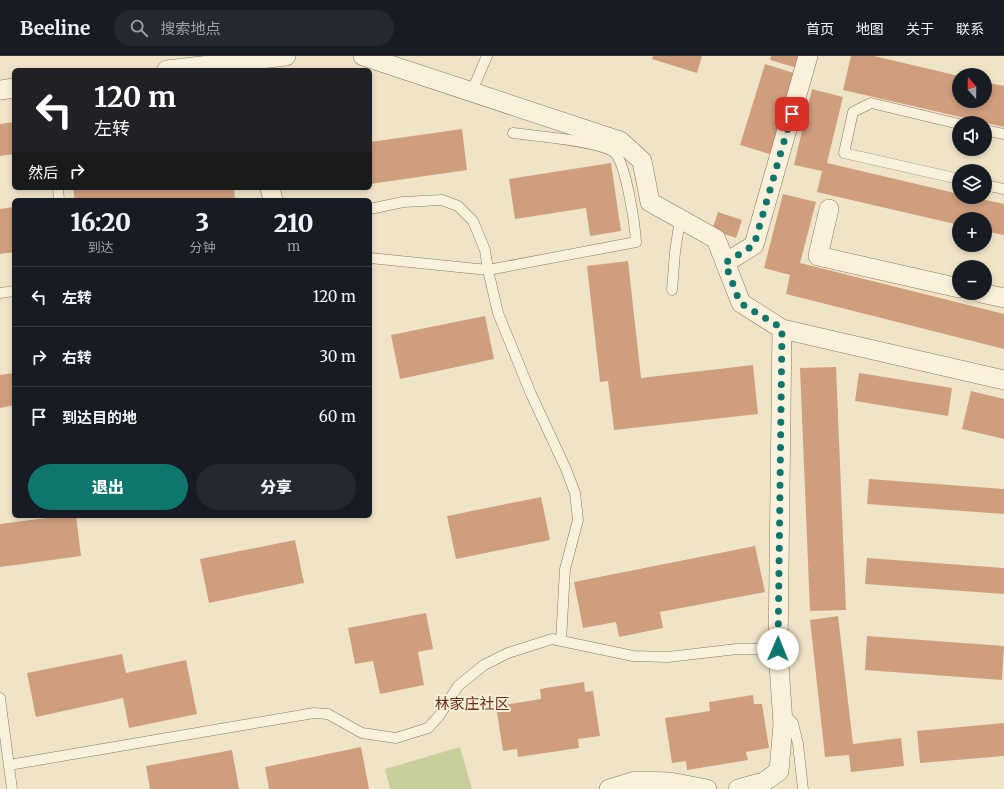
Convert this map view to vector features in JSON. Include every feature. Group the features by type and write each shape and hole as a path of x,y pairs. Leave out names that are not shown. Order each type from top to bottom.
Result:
{"street":[{"path":"186,68 286,56"},
{"path":"363,56 620,141 642,161 650,202 716,239 740,303 782,328 1004,380"},
{"path":"725,263 754,245 808,56"},
{"path":"0,90 12,88"},
{"path":"829,209 818,256 952,286"},
{"path":"992,295 1004,298"},
{"path":"738,789 764,782 779,771 783,724 778,649 782,328"},
{"path":"609,789 635,781 670,782 707,789"}],"lane":[{"path":"472,91 487,56"},
{"path":"952,122 871,103 853,112 844,153 952,177"},
{"path":"992,131 1004,134"},
{"path":"372,258 488,270 636,242 634,217 622,167 615,153 594,144 513,133"},
{"path":"992,186 1004,189"},
{"path":"372,209 403,202 442,200 458,206 473,221 485,250 498,313 531,394 566,469 575,493 578,520 565,569 561,641"},
{"path":"672,290 675,252 680,219"},
{"path":"0,293 12,291"},
{"path":"9,765 314,713 328,714 362,733 396,738 428,728 439,716 458,686 484,665 508,653 552,639 633,656 668,657 737,649 778,649"},
{"path":"0,698 12,789"},
{"path":"782,712 793,722 798,744 803,789"}],"green space":[{"path":"460,747 472,789 390,789 385,769"}],"building":[{"path":"653,56 702,56 697,73 652,59"},
{"path":"771,56 801,56 797,68 770,60"},
{"path":"851,56 874,56 952,74 952,108 992,108 992,83 1004,86 1004,127 992,124 992,116 956,116 843,90"},
{"path":"765,64 797,74 773,155 740,145"},
{"path":"812,89 843,97 827,163 952,192 952,204 992,204 992,201 1004,204 1004,235 992,232 992,212 952,212 952,223 817,192 822,171 794,165"},
{"path":"12,122 12,154 0,156 0,124"},
{"path":"462,129 467,170 372,184 372,142"},
{"path":"611,163 621,231 590,236 586,208 515,219 509,179"},
{"path":"73,190 234,190 235,198 75,198"},
{"path":"783,194 816,202 800,263 1004,314 1004,349 786,294 790,275 764,268"},
{"path":"12,207 12,252 0,254 0,209"},
{"path":"718,212 742,220 736,238 712,230"},
{"path":"628,261 641,378 753,365 758,414 614,430 608,381 600,382 587,266"},
{"path":"485,316 494,359 400,379 391,335"},
{"path":"836,367 846,610 810,611 800,368"},
{"path":"12,373 12,405 0,408 0,375"},
{"path":"859,373 952,388 948,416 855,401"},
{"path":"971,391 1004,399 1004,439 962,429"},
{"path":"869,479 1004,489 1004,514 867,504"},
{"path":"541,497 550,540 456,559 447,516"},
{"path":"46,518 76,518 81,556 0,567 0,524"},
{"path":"295,540 304,583 209,603 200,559"},
{"path":"755,546 765,592 660,612 663,628 619,637 616,622 583,628 574,582"},
{"path":"867,558 1004,568 1004,594 865,584"},
{"path":"426,613 433,649 418,652 424,685 380,694 373,661 355,664 348,628"},
{"path":"838,616 853,744 901,738 904,766 851,772 849,755 825,757 810,620"},
{"path":"867,636 1004,646 1002,680 865,670"},
{"path":"122,654 126,673 186,660 197,714 129,728 123,698 36,717 27,673"},
{"path":"584,682 585,692 593,691 600,736 578,739 579,748 518,757 517,749 503,751 496,706 541,699 540,689"},
{"path":"753,695 754,704 762,704 769,748 746,752 748,760 687,770 686,761 672,763 665,718 710,711 709,702"},
{"path":"1004,723 1004,756 920,763 917,731"},
{"path":"361,747 369,789 269,789 265,767"},
{"path":"232,750 239,789 150,789 146,766"}],"district":[{"name":"林家庄社区","path":"472,703"}],"route":[{"path":"778,649 782,328 740,303 725,263 754,245 792,114"}]}
